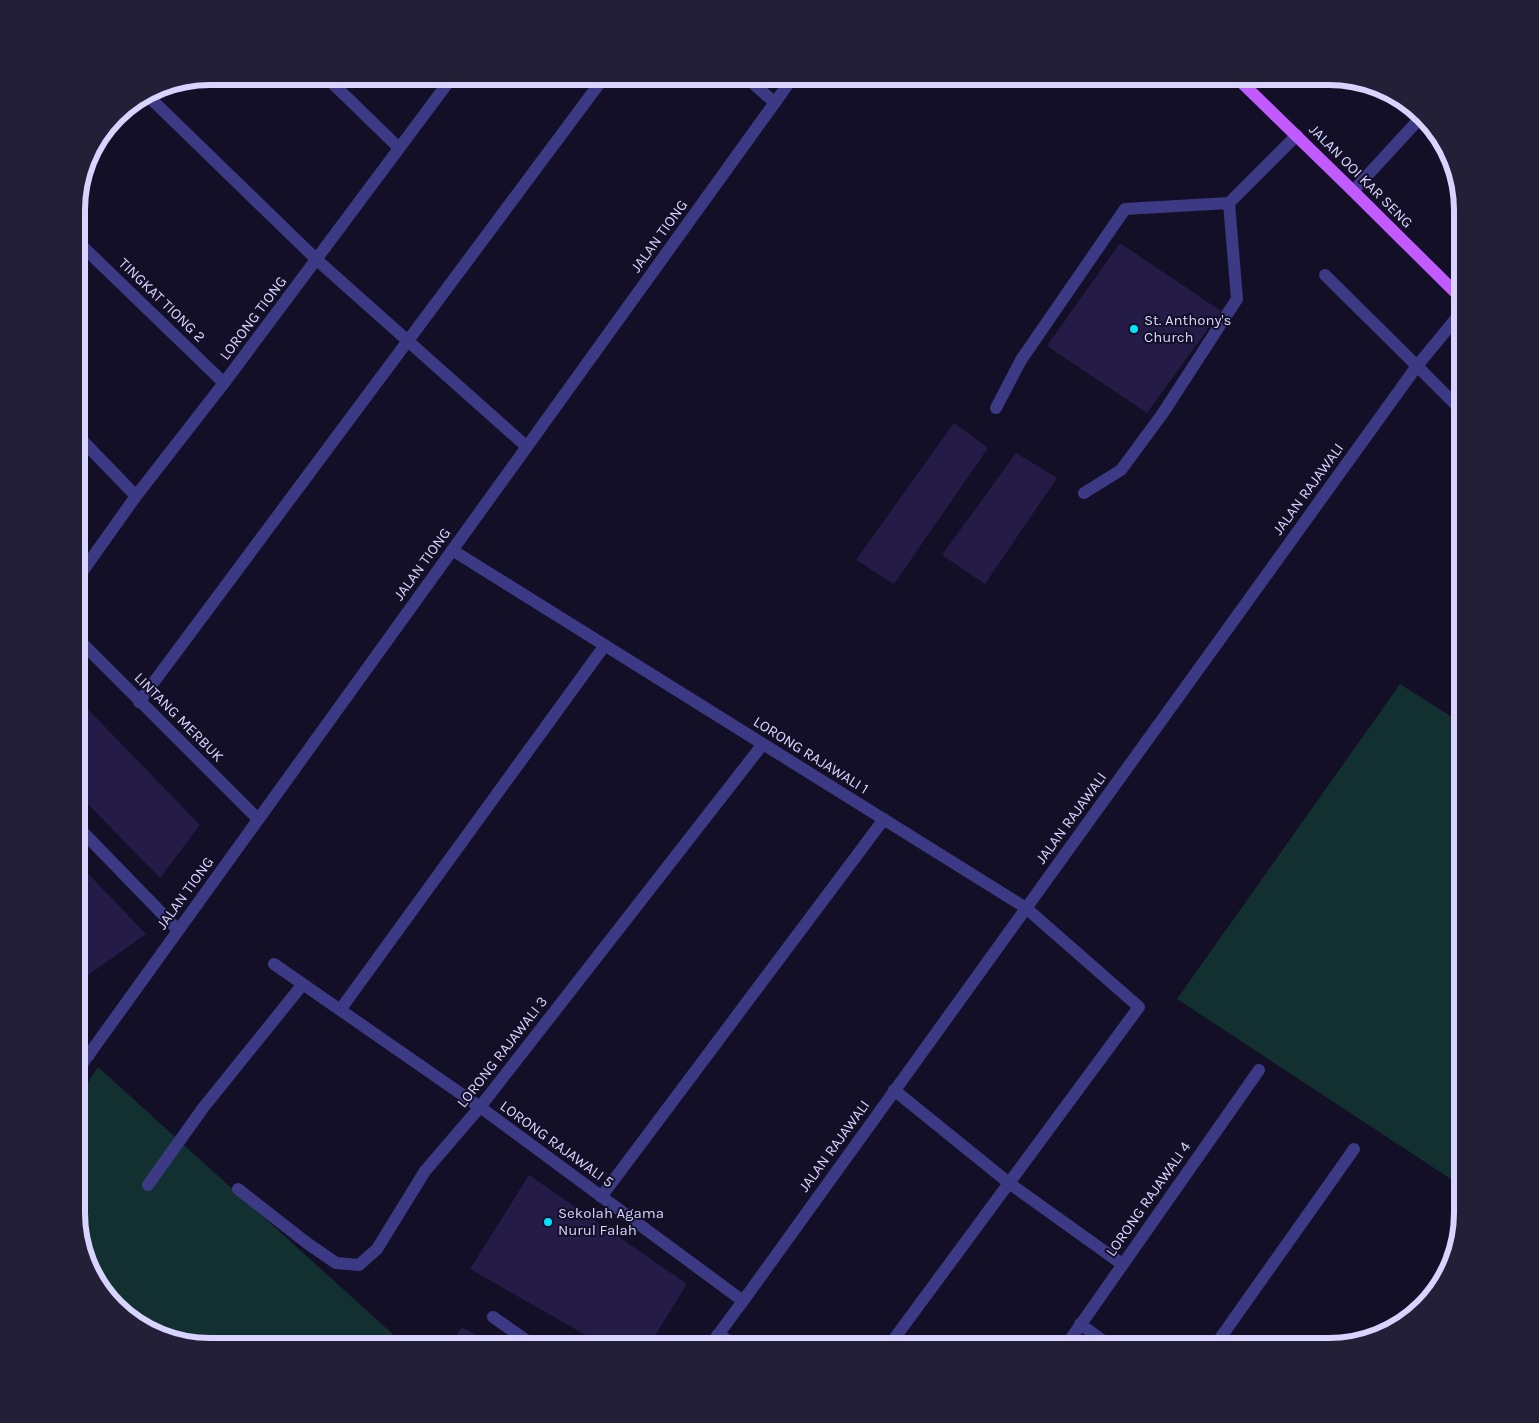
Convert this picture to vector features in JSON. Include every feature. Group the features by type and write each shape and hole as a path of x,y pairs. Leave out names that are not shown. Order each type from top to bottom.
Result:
{"main road":[{"name":"JALAN OOI KAR SENG","path":"1244,85 1454,292"}],"street":[{"path":"334,85 399,148"},
{"name":"LORONG TIONG","path":"85,567 136,496 317,260 446,85"},
{"path":"139,702 598,85"},
{"path":"755,85 775,104"},
{"name":"JALAN TIONG","path":"85,1059 788,85"},
{"path":"152,100 317,260 527,447"},
{"path":"1353,191 1416,121"},
{"path":"996,408 1021,360 1125,209 1229,203 1297,136"},
{"path":"1084,494 1121,470 1163,414 1236,299 1229,203"},
{"name":"TINGKAT TIONG 2","path":"85,249 224,383"},
{"path":"1325,275 1454,404"},
{"name":"JALAN RAJAWALI","path":"715,1338 1418,366 1454,320"},
{"path":"85,444 136,496"},
{"name":"LORONG RAJAWALI 1","path":"452,550 1026,908 1139,1007 1009,1183"},
{"path":"340,1010 605,645"},
{"name":"LINTANG MERBUK","path":"85,647 258,819"},
{"name":"LORONG RAJAWALI 3","path":"238,1189 336,1263 359,1265 377,1249 425,1171 480,1107 763,744"},
{"path":"601,1197 884,819"},
{"path":"85,835 178,930"},
{"name":"LORONG RAJAWALI 5","path":"274,964 480,1107 743,1302"},
{"path":"148,1185 203,1108 303,984"},
{"path":"85,1050 89,1054"},
{"name":"LORONG RAJAWALI 4","path":"1070,1338 1260,1070"},
{"path":"894,1090 1009,1183 1122,1264"},
{"path":"1220,1338 1354,1149"},
{"path":"895,1338 1009,1183"},
{"path":"493,1317 523,1338"},
{"path":"1080,1324 1099,1338"},
{"path":"718,1334 724,1338"}],"green space":[{"path":"1400,684 1454,718 1454,1181 1177,999"},
{"path":"98,1067 397,1338 194,1337 162,1328 134,1312 106,1282 95,1261 87,1237 85,1221 85,1087"}],"building":[{"name":"St. Anthony's Church","path":"1120,243 1221,311 1147,413 1047,346"},
{"path":"954,423 988,448 894,584 856,560"},
{"path":"1016,453 1057,478 985,584 942,555"},
{"path":"85,706 200,825 160,878 85,801"},
{"path":"85,870 146,934 85,977"},
{"name":"Sekolah Agama Nurul Falah","path":"529,1175 687,1284 654,1338 591,1338 470,1269"},
{"path":"462,1327 482,1338 454,1338"}],"place":[{"name":"St. Anthony's Church","path":"1134,329"},
{"name":"Sekolah Agama Nurul Falah","path":"548,1222"}]}
